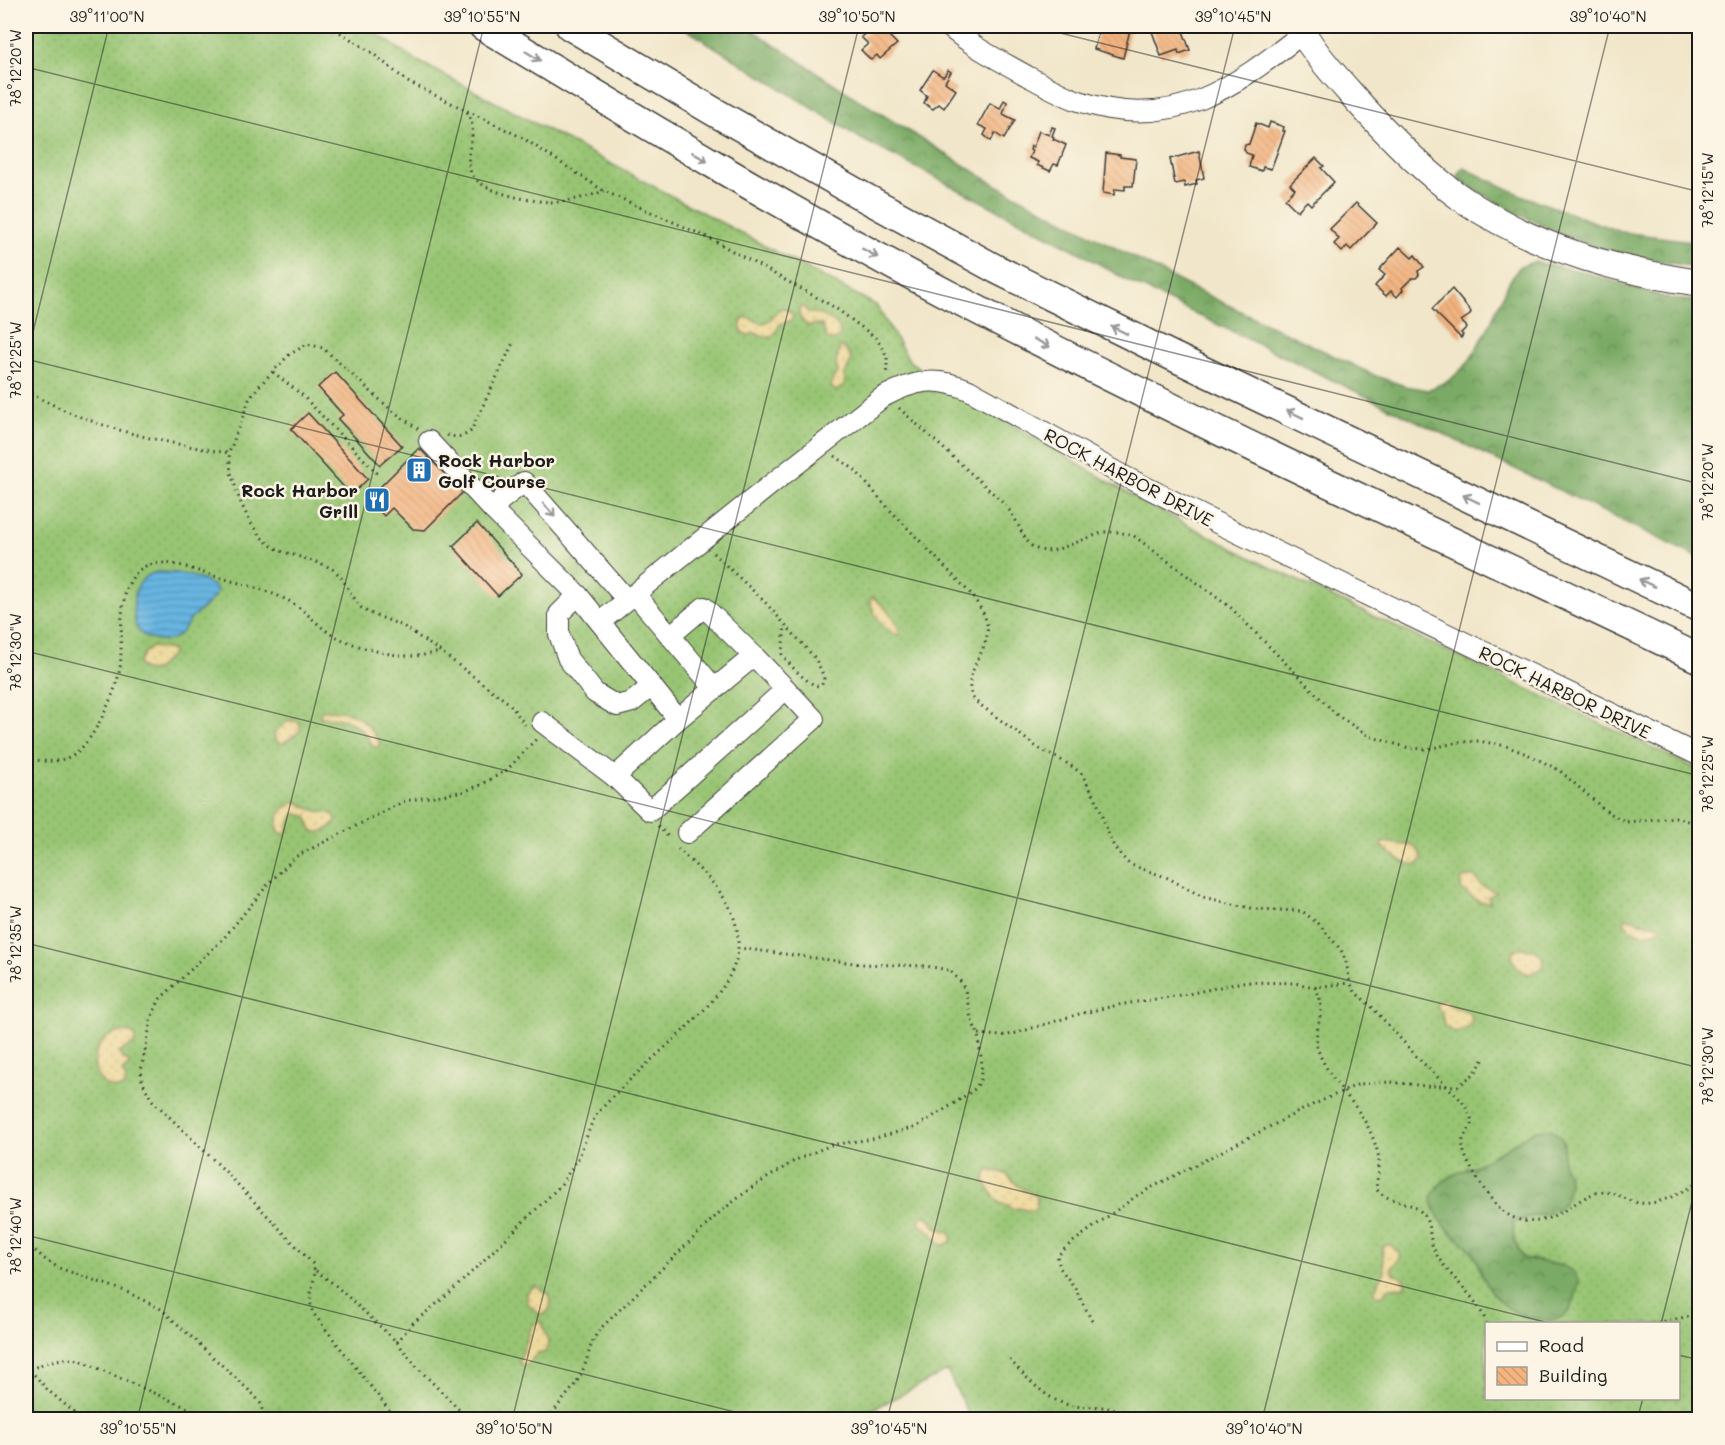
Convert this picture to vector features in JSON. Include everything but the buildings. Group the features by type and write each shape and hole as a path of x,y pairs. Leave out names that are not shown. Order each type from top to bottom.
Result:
{"highway":[{"path":"483,26 748,185 977,309 1141,393 1700,659"},
{"path":"570,26 761,139 928,233 1170,355 1700,608"}],"main road":[{"path":"1301,29 1340,82 1380,127 1460,197 1514,228 1572,254 1641,274 1700,283"}],"street":[{"path":"948,26 984,51 1056,92 1086,103 1129,112 1161,111 1205,98 1257,69 1301,29"},
{"name":"ROCK HARBOR DRIVE","path":"600,622 700,540 883,397 899,388 928,380 946,382 969,390 1122,475 1215,522 1700,756"},
{"path":"427,433 493,510 579,594 678,719"},
{"path":"493,510 501,500 524,482 670,636 715,689"},
{"path":"579,594 559,614 559,634 568,659 583,679 595,693 617,706 632,702 652,686"},
{"path":"670,636 704,607 814,719 687,833"},
{"path":"615,777 678,719 754,656"},
{"path":"538,729 615,777 650,811 786,689"}],"path":[{"path":"330,26 371,52 402,78 544,150 604,190 709,238 748,259 834,308 863,328 875,338 887,358 885,377 872,390 909,416 998,497 1012,514 1024,538 1034,548 1056,550 1112,531 1134,536 1232,608 1338,716 1369,736 1397,746 1419,749 1479,741 1506,746 1558,770 1605,810 1627,822 1675,817 1700,825"},
{"path":"466,110 474,127 470,168 472,176 485,186 499,192 547,201 575,199 604,190"},
{"path":"469,1419 417,1367 398,1342 334,1284 316,1271 307,1256 274,1220 151,1099 142,1082 141,1071 152,1017 160,999 223,939 270,882 295,856 405,801 465,791 482,785 507,770 538,729 524,724 510,704 441,652 403,626 360,607 334,570 270,545 260,536 240,501 231,473 229,453 242,413 249,400 273,372 298,348 307,344 323,348 375,396 427,433 456,437 466,435 471,431 513,343"},
{"path":"273,372 310,402 380,476"},
{"path":"26,390 60,409 99,423 162,440 229,453"},
{"path":"817,448 842,460 855,470 888,508 971,594 987,621 988,630 972,673 969,684 970,693 981,706 1038,748 1081,773 1096,799 1111,841 1123,858 1136,868 1168,878 1203,897 1255,909 1302,911 1333,939 1341,950 1350,983 1356,993 1449,1087 1472,1117 1472,1124 1463,1140 1466,1157 1488,1196 1500,1209 1515,1219 1531,1223 1556,1216 1588,1195 1600,1192 1618,1194 1634,1202 1653,1203 1700,1182"},
{"path":"700,540 764,601 815,658 824,679 822,685 816,686 807,680 782,654 785,626"},
{"path":"26,758 43,760 68,758 87,745 116,686 122,657 122,613 127,591 139,571 148,565 173,564 272,594 298,606 336,637 385,653 415,656 441,652"},
{"path":"398,1342 413,1323 450,1293 560,1186 579,1157 596,1115 716,997 730,974 739,948 734,916 727,902 666,833 650,819"},
{"path":"550,1419 560,1401 579,1378 592,1338 631,1297 691,1243 720,1212 751,1188 796,1160 831,1145 872,1139 916,1127 956,1103 976,1088 980,1080 982,1064 978,1034 971,1019 965,990 949,970 926,966 861,964 739,948"},
{"path":"978,1034 1000,1036 1013,1034 1118,1005 1244,982 1294,983 1314,987 1350,983"},
{"path":"1314,987 1321,1004 1317,1046 1326,1066 1365,1121 1376,1148 1380,1169 1376,1184 1377,1190 1389,1198 1411,1205 1424,1215 1435,1251 1478,1304 1487,1322"},
{"path":"1092,1321 1060,1268 1057,1256 1139,1194 1310,1106 1359,1084 1376,1082 1458,1086 1475,1073 1485,1058"},
{"path":"26,1243 59,1268 124,1291 161,1309 255,1396 261,1404 264,1419"},
{"path":"316,1271 309,1297 313,1314 397,1419"},
{"path":"1657,1322 1700,1314"},
{"path":"30,1370 54,1360 78,1360 215,1419"},
{"path":"1010,1360 1056,1401 1070,1406 1102,1407 1137,1419"},
{"path":"26,1366 48,1391 83,1419"}],"green space":[{"path":"26,26 365,26 416,60 876,305 910,362 1138,499 1263,564 1699,770 1699,1419 971,1419 947,1371 854,1419 26,1419"},
{"path":"681,26 746,26 862,102 991,182 1186,285 1376,376 1405,386 1428,390 1450,380 1468,363 1488,328 1509,282 1520,266 1534,262 1581,271 1670,299 1699,301 1699,558 1128,281 1077,251 863,140"},
{"path":"1464,168 1521,195 1621,232 1699,242 1699,268 1614,251 1564,235 1511,210 1461,181 1458,177 1459,172"},
{"path":"1551,1129 1564,1143 1563,1164 1569,1181 1566,1196 1562,1205 1556,1210 1513,1223 1514,1240 1523,1258 1563,1266 1574,1272 1579,1282 1573,1303 1567,1313 1562,1317 1547,1320 1517,1313 1493,1294 1471,1250 1440,1219 1434,1208 1432,1196 1441,1183 1455,1174 1477,1165 1536,1130"}],"sand":[{"path":"800,307 804,307 809,313 819,314 832,321 841,333 838,338 833,341 827,339 822,325 810,326 805,323 800,316"},
{"path":"783,308 792,313 792,320 780,324 770,337 755,333 748,335 742,330 741,323 744,318 761,323 766,322"},
{"path":"840,347 848,352 851,361 846,370 844,385 836,391 831,387 833,378 838,373 836,363"},
{"path":"872,597 890,614 897,625 900,636 890,631 877,618 870,601"},
{"path":"152,647 173,652 154,671 144,670 138,664 144,653"},
{"path":"321,711 350,713 370,728 380,744 373,747 358,727 345,720 320,717"},
{"path":"289,720 299,722 301,730 284,743 279,743 274,733"},
{"path":"296,802 333,815 336,818 335,823 324,831 315,832 312,831 307,816 295,814 287,832 283,834 279,832 278,822 281,813 287,806"},
{"path":"1382,842 1414,846 1422,859 1417,865 1407,863 1382,847"},
{"path":"1474,877 1482,886 1497,892 1488,897 1490,902 1480,902 1461,890 1462,879"},
{"path":"1626,918 1663,927 1648,934 1642,934 1628,927 1624,922"},
{"path":"1522,948 1536,951 1544,959 1542,968 1530,974 1520,971 1514,962 1513,951"},
{"path":"1444,1000 1470,1014 1472,1018 1468,1028 1455,1033 1444,1026 1442,1013 1436,1006 1437,1002"},
{"path":"122,1032 135,1036 135,1043 119,1053 129,1062 122,1072 126,1080 125,1087 113,1088 97,1075 95,1054 100,1044 109,1036"},
{"path":"991,1170 1006,1174 1019,1187 1035,1195 1036,1209 1030,1211 1012,1209 1008,1205 999,1203 984,1181 987,1172"},
{"path":"922,1216 928,1217 936,1227 950,1232 952,1241 945,1245 939,1244 931,1232 920,1225 919,1220"},
{"path":"1389,1244 1400,1253 1400,1258 1392,1267 1392,1271 1406,1284 1403,1287 1389,1288 1383,1295 1377,1296 1374,1292 1384,1271 1382,1247"},
{"path":"535,1286 550,1295 551,1306 546,1314 539,1314 527,1302 527,1293"},
{"path":"539,1321 542,1322 547,1338 547,1348 544,1353 538,1353 526,1366 522,1365 519,1362 532,1326"}],"water":[{"path":"157,572 195,577 215,587 217,592 181,633 167,640 156,640 145,636 138,630 134,621 135,592 145,578"}],"place":[{"name":"Rock Harbor Golf Course","path":"419,470"},
{"name":"Rock Harbor Grill","path":"377,500"}]}
